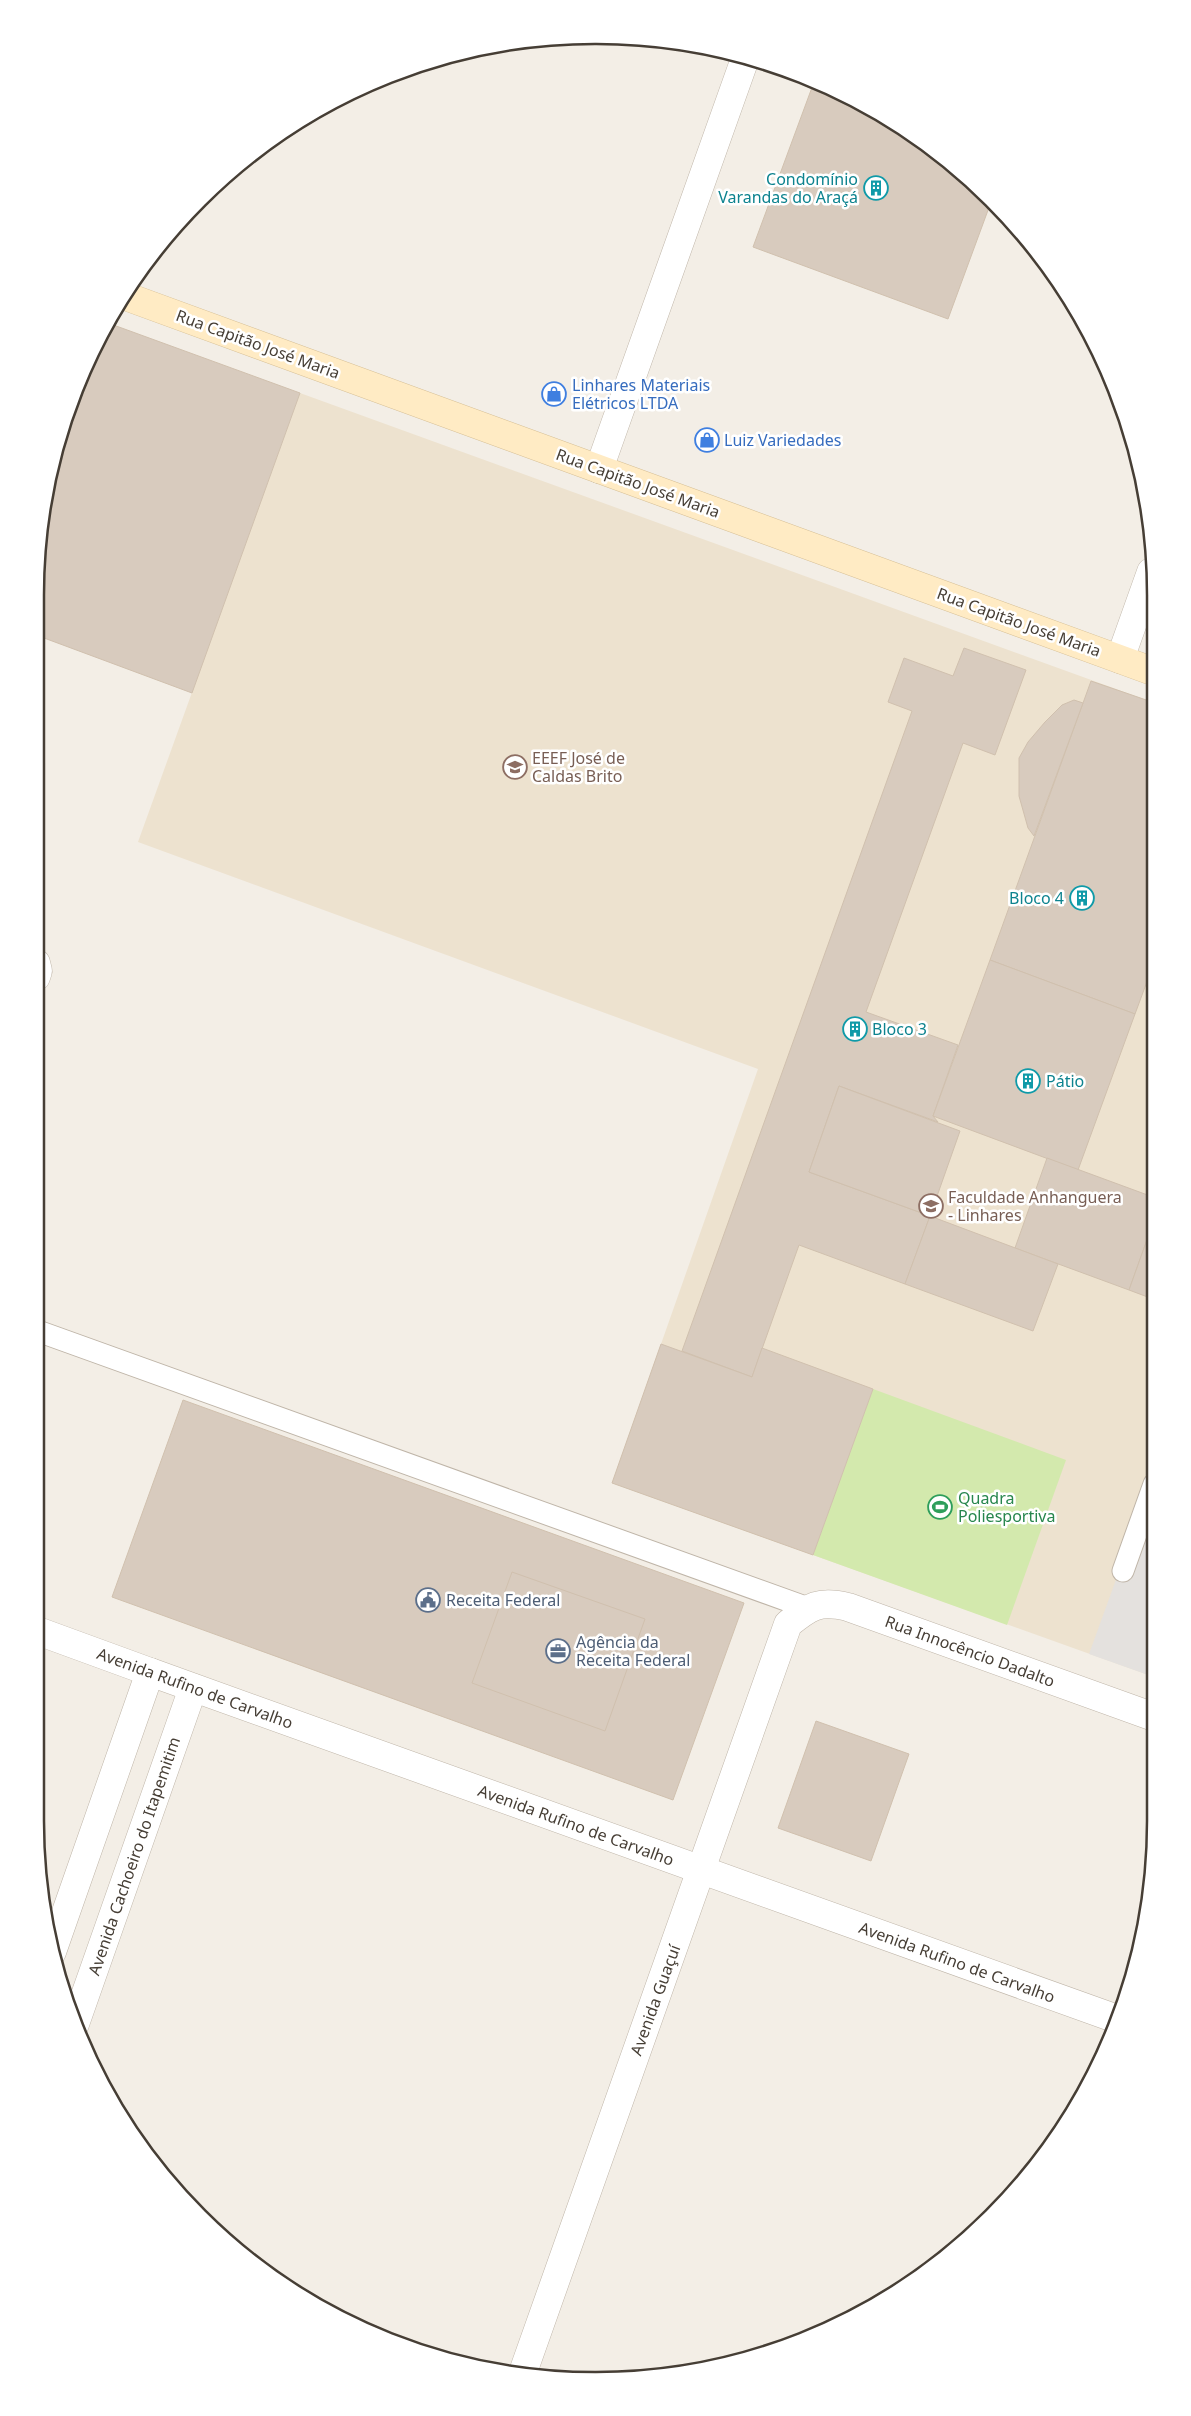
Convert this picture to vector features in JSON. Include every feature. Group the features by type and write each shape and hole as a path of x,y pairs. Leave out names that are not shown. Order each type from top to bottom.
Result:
{"main road":[{"name":"Rua Capitão José Maria","path":"131,298 1147,669"}],"street":[{"path":"599,469 743,64"},
{"path":"1120,659 1147,584"},
{"name":"Rua Innocêncio Dadalto","path":"798,1616 828,1602 848,1606 1147,1714"},
{"name":"Avenida Guaçuí","path":"524,2368 701,1870 798,1616"},
{"name":"Avenida Rufino de Carvalho","path":"44,1633 1111,2017"},
{"path":"57,1939 150,1672"},
{"name":"Avenida Cachoeiro do Itapemitim","path":"79,2013 193,1688"}],"lane":[{"path":"44,1333 798,1616"},
{"path":"1123,1571 1147,1504"}],"shaded area":[{"path":"300,393 1147,700 1147,1674 612,1483 758,1069 138,842"},
{"path":"1147,1494 1147,1675 1089,1654"}],"green space":[{"name":"Quadra Poliesportiva","path":"873,1389 1066,1460 1007,1625 813,1555"}],"building":[{"name":"Condomínio Varandas do Araçá","path":"812,88 840,101 902,137 931,158 989,208 948,319 753,247"},
{"path":"115,326 300,393 192,693 44,638 45,559 48,523 54,488 73,418 86,384"},
{"name":"Bloco 3","path":"964,648 1026,670 995,755 963,743 866,1012 958,1045 933,1116 938,1122 839,1086 809,1172 930,1216 905,1284 799,1245 752,1377 682,1351 912,711 888,702 904,658 953,676"},
{"name":"Bloco 4","path":"1091,681 1147,700 1147,982 1135,1014 990,960"},
{"path":"1074,700 1083,703 1034,836 1028,828 1019,796 1019,758 1028,742 1045,722 1062,705"},
{"name":"Pátio","path":"990,960 1135,1014 1078,1170 933,1116"},
{"path":"839,1086 960,1131 930,1216 809,1172"},
{"path":"1047,1158 1147,1195 1147,1240 1129,1290 1015,1248"},
{"path":"930,1216 1058,1264 1033,1331 905,1284"},
{"path":"1147,1240 1147,1297 1129,1290"},
{"path":"661,1344 752,1377 762,1348 873,1389 813,1555 612,1483"},
{"name":"Receita Federal","path":"183,1400 744,1603 673,1800 112,1597"},
{"name":"Agência da Receita Federal","path":"512,1572 645,1619 605,1731 472,1683"},
{"path":"816,1721 909,1754 871,1861 778,1828"}],"place":[{"name":"Condomínio Varandas do Araçá","path":"876,188"},
{"name":"Linhares Materiais Elétricos LTDA","path":"554,394"},
{"name":"Luiz Variedades","path":"707,440"},
{"name":"EEEF José de Caldas Brito","path":"515,767"},
{"name":"Bloco 4","path":"1082,898"},
{"name":"Bloco 3","path":"855,1029"},
{"name":"Pátio","path":"1028,1081"},
{"name":"Faculdade Anhanguera - Linhares","path":"931,1206"},
{"name":"Quadra Poliesportiva","path":"940,1507"},
{"name":"Receita Federal","path":"428,1600"},
{"name":"Agência da Receita Federal","path":"558,1651"}]}
